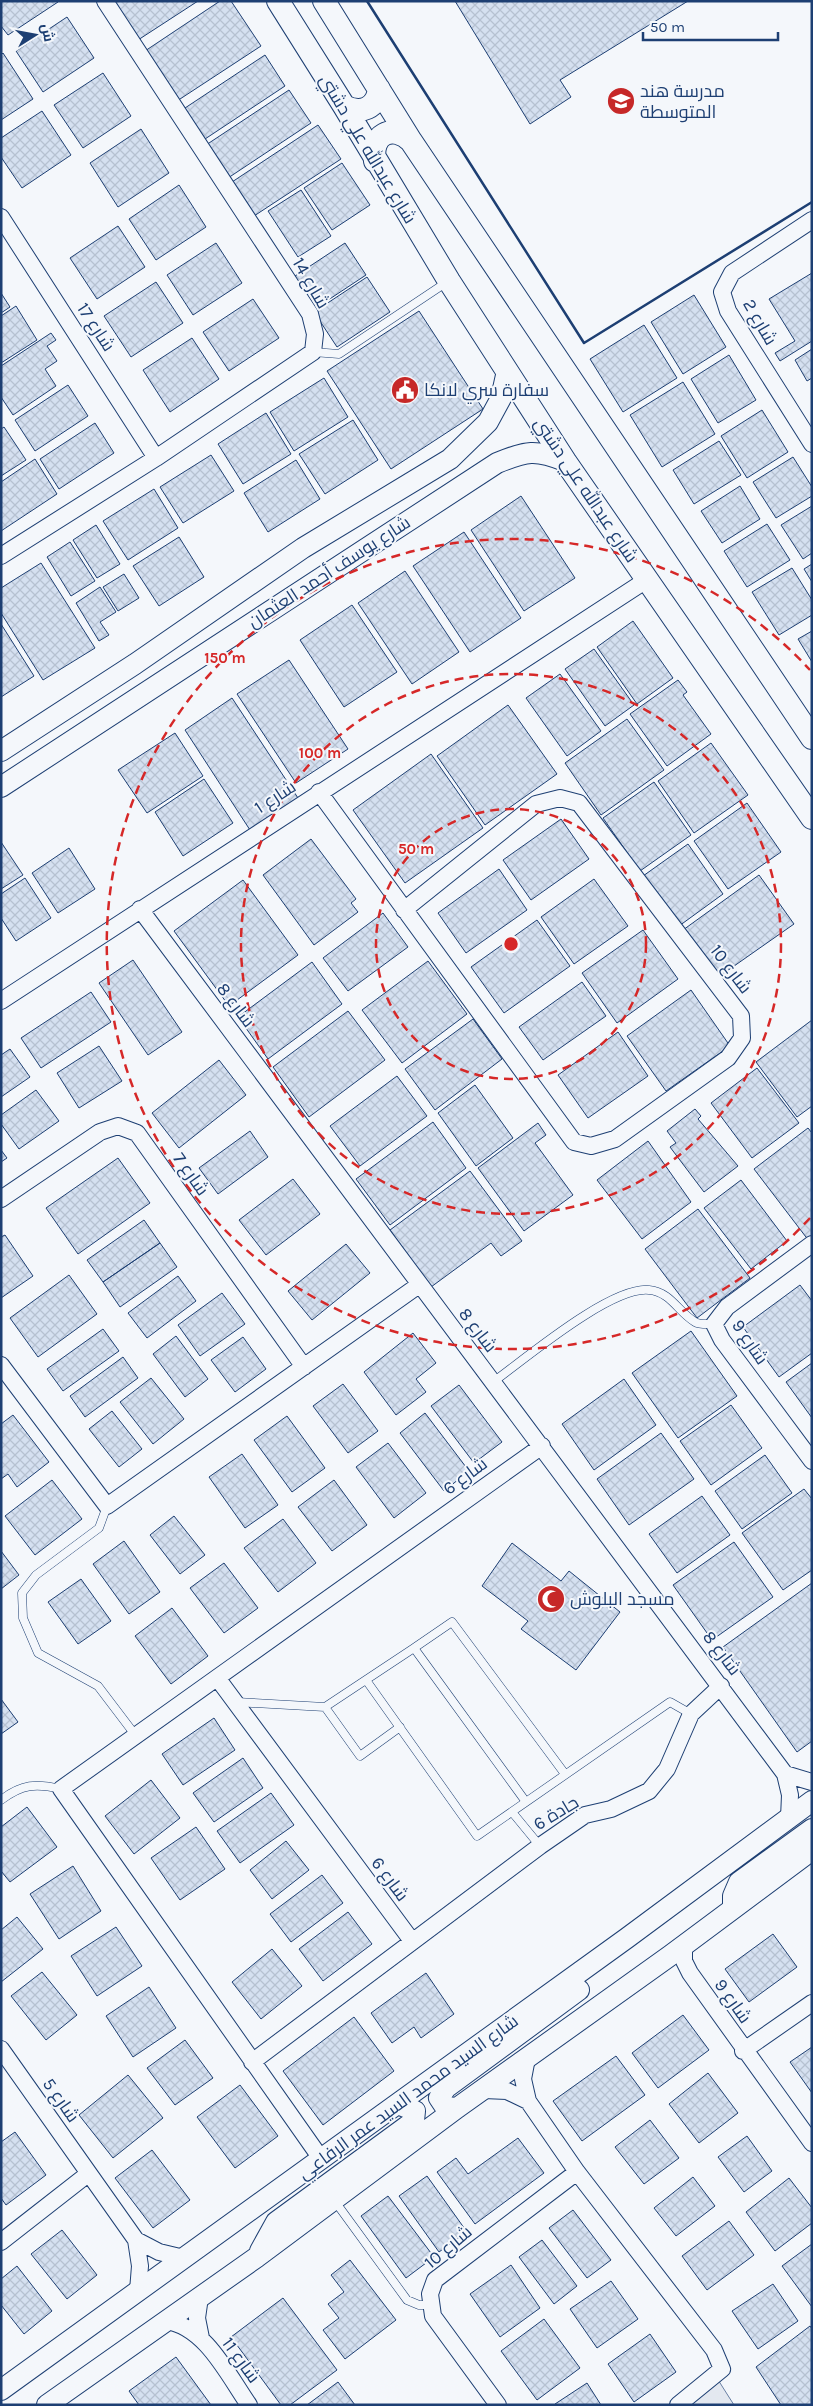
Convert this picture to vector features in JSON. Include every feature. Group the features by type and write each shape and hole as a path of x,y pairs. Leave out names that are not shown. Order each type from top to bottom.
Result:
{"main road":[{"name":"شارع عبدالله علي دشتي","path":"278,1 344,106 375,161 449,281 565,461 812,818"},
{"path":"324,1 411,141 812,738"},
{"path":"344,106 357,111 370,107 375,102 379,88"},
{"path":"375,161 373,151 376,141 384,134 394,131 404,134 411,141"}],"street":[{"name":"شارع 14","path":"105,1 310,314 315,334 313,352"},
{"name":"شارع 17","path":"1,217 156,458"},
{"name":"شارع 2","path":"812,220 732,273 722,292 728,312 812,444"},
{"path":"1,556 156,458 313,352"},
{"name":"شارع يوسف أحمد العثمان","path":"1,751 135,664 303,548 450,459 488,422 501,398 507,371"},
{"name":"شارع يوسف أحمد العثمان","path":"1,787 193,660 498,463 519,454 543,452 565,461"},
{"path":"356,555 357,543 363,536 462,470 461,462 458,459 450,459"},
{"path":"193,660 186,657 185,654 189,640 289,572 301,558 303,548"},
{"name":"شارع 1","path":"1,1001 648,579"},
{"path":"1,772 152,676 149,667 135,664"},
{"name":"شارع 10","path":"319,792 404,910 574,1142 590,1146 614,1139 728,1058 742,1038 741,1016 579,803 560,798 536,804 404,910"},
{"name":"شارع 8","path":"140,909 785,1774 790,1796 788,1818"},
{"name":"شارع 7","path":"1,1199 100,1132 118,1126 138,1133 304,1367"},
{"name":"شارع 9","path":"812,1244 727,1307 714,1324 722,1340 812,1461"},
{"path":"1,1365 107,1506 419,1284"},
{"name":"شارع 6","path":"60,1789 218,1679 542,1446"},
{"name":"شارع 6","path":"218,1679 412,1941"},
{"name":"جادة 6","path":"412,1941 585,1815 612,1809 649,1791 668,1769 691,1714 721,1686"},
{"path":"785,1774 812,1782"},
{"path":"60,1789 322,2160"},
{"name":"شارع السيد محمد السيد عمر الرفاعي","path":"1,2390 628,1938 812,1801"},
{"path":"733,1907 732,1896 740,1882 812,1829"},
{"path":"47,2405 257,2257 457,2108 684,1946 733,1907 812,1850"},
{"path":"457,2108 445,2106 439,2098 446,2088 609,1968 628,1938"},
{"path":"252,2062 412,1941"},
{"name":"شارع 9","path":"684,1946 684,1961 690,1974 743,2051 812,2143"},
{"name":"شارع 9","path":"656,1966 674,1966 690,1974"},
{"name":"شارع 9","path":"743,2051 812,2003"},
{"name":"شارع 5","path":"1,2049 136,2240 159,2252 184,2258"},
{"path":"527,2058 523,2079 528,2101 577,2172 714,2350 722,2369 683,2403"},
{"path":"484,2090 507,2091 528,2101"},
{"path":"257,2257 276,2222 414,2121 415,2112 398,2104"},
{"name":"شارع 10","path":"498,2405 433,2316 430,2294 435,2280 577,2172"},
{"path":"1,2242 88,2174"},
{"name":"شارع 5","path":"136,2240 140,2266 138,2291"},
{"name":"شارع 11","path":"200,2297 197,2318 201,2338"},
{"name":"شارع 11","path":"166,2320 185,2326 201,2338 249,2405"}],"lane":[{"path":"313,352 339,354 449,281"},
{"path":"493,1382 584,1317 611,1300 632,1291 649,1290 667,1296 696,1323 714,1324"},
{"path":"107,1506 98,1528 36,1575 22,1593 22,1618 38,1653 98,1686 136,1736"},
{"path":"235,1702 325,1707 452,1622 566,1774"},
{"path":"414,1648 526,1802"},
{"path":"366,1680 477,1836 670,1702 691,1714"},
{"path":"325,1707 360,1756 400,1727"},
{"path":"1,1800 14,1790 40,1784 60,1789"},
{"path":"512,1812 540,1846"},
{"path":"334,2200 407,2300 419,2305 432,2305"}],"shaded area":[{"path":"715,2375 734,2405 678,2405"}],"building":[{"path":"1,1 58,2 8,35 1,26"},
{"path":"113,1 198,1 138,40"},
{"path":"220,1 231,1 261,46 177,101 145,51"},
{"path":"455,1 688,1 560,80 571,97 530,124"},
{"path":"67,17 94,58 43,92 16,51"},
{"path":"3,53 33,99 1,120 1,55"},
{"path":"265,55 285,86 202,141 182,110"},
{"path":"103,73 131,116 83,148 54,105"},
{"path":"289,90 311,123 228,178 206,145"},
{"path":"42,111 71,155 22,188 1,157 1,138"},
{"path":"318,125 341,159 254,216 232,182"},
{"path":"141,129 169,173 118,207 90,163"},
{"path":"342,163 370,205 332,230 304,188"},
{"path":"179,185 206,227 156,260 129,219"},
{"path":"301,190 331,236 298,257 268,211"},
{"path":"118,226 145,267 97,299 70,258"},
{"path":"216,243 242,283 193,315 167,275"},
{"path":"345,243 366,275 313,310 292,278"},
{"path":"812,273 812,341 780,361 775,353 795,341 769,299"},
{"path":"367,277 390,312 337,347 314,312"},
{"path":"156,282 183,323 131,357 104,316"},
{"path":"1,293 10,307 1,313"},
{"path":"694,295 726,347 683,374 651,322"},
{"path":"253,299 279,338 229,371 203,332"},
{"path":"16,306 37,340 1,363 1,316"},
{"name":"سفارة سري لانكا","path":"419,311 483,409 391,469 327,371"},
{"path":"644,325 677,378 623,412 590,359"},
{"path":"51,333 56,340 47,346 57,361 45,369 56,386 13,415 1,397 1,366"},
{"path":"192,338 219,379 170,412 143,370"},
{"path":"812,349 812,378 807,381 795,360"},
{"path":"729,355 756,400 718,423 691,379"},
{"path":"324,378 348,417 294,451 270,412"},
{"path":"683,382 715,434 662,467 630,415"},
{"path":"68,385 88,416 35,451 15,420"},
{"path":"762,410 788,452 747,478 721,436"},
{"path":"266,413 291,454 243,484 218,444"},
{"path":"353,420 378,460 325,494 299,454"},
{"path":"95,423 114,453 59,489 40,459"},
{"path":"4,427 26,460 1,476 1,429"},
{"path":"719,441 741,475 694,504 673,470"},
{"path":"211,455 234,491 183,523 160,487"},
{"path":"793,457 812,487 812,496 776,518 753,482"},
{"path":"35,459 57,494 1,531 1,482"},
{"path":"296,460 320,499 268,532 244,493"},
{"path":"740,486 760,519 722,543 701,511"},
{"path":"154,489 178,528 128,560 103,521"},
{"path":"521,496 575,578 524,611 471,530"},
{"path":"812,506 812,553 803,559 781,525"},
{"path":"767,524 790,560 747,587 724,551"},
{"path":"96,525 120,564 97,578 73,540"},
{"path":"464,532 521,618 470,652 413,566"},
{"path":"179,537 204,577 159,606 133,566"},
{"path":"70,542 95,581 71,596 47,557"},
{"path":"41,563 95,648 43,680 1,613 1,588"},
{"path":"812,564 812,582 804,569"},
{"path":"792,568 812,600 812,615 779,635 752,592"},
{"path":"405,571 459,652 412,684 358,603"},
{"path":"124,574 139,598 118,611 103,587"},
{"path":"100,587 116,612 100,622 109,635 99,641 76,603"},
{"path":"352,605 397,672 344,707 300,640"},
{"path":"633,621 673,678 637,704 597,647"},
{"path":"1,624 34,676 1,697"},
{"path":"812,631 812,662 798,639"},
{"path":"594,649 634,705 605,726 565,669"},
{"path":"289,660 348,749 296,783 237,694"},
{"path":"560,674 601,731 567,756 526,698"},
{"path":"678,680 687,692 683,695 711,734 667,766 630,714"},
{"path":"232,698 298,798 250,830 185,730"},
{"path":"508,705 557,774 485,825 437,756"},
{"path":"627,719 664,770 601,815 565,763"},
{"path":"175,733 203,776 147,813 118,770"},
{"path":"711,743 748,795 694,833 658,781"},
{"path":"431,754 483,828 405,883 353,810"},
{"path":"204,779 233,823 183,856 155,812"},
{"path":"654,782 691,835 640,871 603,818"},
{"path":"747,803 781,852 728,889 694,841"},
{"path":"561,819 589,859 531,900 503,860"},
{"path":"311,839 356,899 351,903 358,912 314,945 263,875"},
{"path":"1,842 23,875 1,889"},
{"path":"688,844 723,894 679,926 643,876"},
{"path":"69,848 95,889 58,913 32,873"},
{"path":"499,869 527,910 466,953 438,913"},
{"path":"759,875 794,924 717,978 683,930"},
{"path":"25,878 51,918 16,941 1,918 1,894"},
{"path":"594,879 628,926 574,964 541,917"},
{"path":"243,880 298,955 229,1006 174,931"},
{"path":"383,913 408,947 348,991 323,958"},
{"path":"537,920 570,966 504,1013 471,967"},
{"path":"643,930 678,979 617,1023 582,973"},
{"path":"133,960 182,1032 148,1055 99,983"},
{"path":"428,961 467,1014 402,1063 362,1010"},
{"path":"312,962 342,1004 268,1059 238,1017"},
{"path":"582,982 606,1016 543,1060 519,1027"},
{"path":"691,990 730,1046 666,1091 627,1036"},
{"path":"91,992 111,1022 41,1068 21,1038"},
{"path":"348,1011 385,1060 309,1117 273,1067"},
{"path":"473,1019 502,1059 435,1110 405,1069"},
{"path":"812,1020 812,1106 797,1117 756,1062"},
{"path":"618,1032 648,1076 588,1118 558,1075"},
{"path":"99,1046 122,1081 79,1108 57,1073"},
{"path":"10,1049 30,1077 1,1097 1,1055"},
{"path":"219,1060 246,1095 179,1148 152,1113"},
{"path":"757,1068 799,1123 752,1158 711,1103"},
{"path":"397,1076 427,1116 360,1166 330,1126"},
{"path":"475,1085 513,1138 476,1166 438,1113"},
{"path":"36,1090 59,1121 19,1149 1,1124 1,1115"},
{"path":"695,1109 701,1116 698,1119 738,1166 704,1192 670,1147 676,1143 667,1131"},
{"path":"433,1122 466,1168 390,1225 356,1179"},
{"path":"538,1123 546,1135 535,1143 573,1195 524,1231 478,1168"},
{"path":"808,1128 812,1133 812,1239 809,1241 754,1169"},
{"path":"250,1131 268,1157 218,1194 199,1168"},
{"path":"648,1141 691,1202 642,1239 597,1180"},
{"path":"1,1150 7,1158 1,1162"},
{"path":"118,1158 150,1203 78,1254 46,1208"},
{"path":"470,1171 522,1241 501,1256 491,1243 431,1287 390,1230"},
{"path":"293,1179 320,1214 266,1255 239,1220"},
{"path":"741,1180 787,1241 751,1269 704,1208"},
{"path":"698,1209 750,1278 697,1318 645,1249"},
{"path":"144,1220 160,1243 103,1282 87,1260"},
{"path":"5,1235 33,1276 1,1298 1,1237"},
{"path":"160,1243 177,1267 120,1307 103,1282"},
{"path":"346,1244 370,1273 312,1320 288,1291"},
{"path":"69,1275 97,1314 38,1357 10,1318"},
{"path":"178,1276 196,1301 147,1338 128,1313"},
{"path":"800,1285 812,1301 812,1353 779,1377 743,1327"},
{"path":"222,1293 245,1324 200,1356 178,1325"},
{"path":"103,1329 119,1351 63,1391 47,1369"},
{"path":"691,1331 737,1396 678,1438 632,1373"},
{"path":"413,1333 436,1363 416,1379 426,1392 396,1415 364,1372"},
{"path":"176,1336 208,1379 185,1397 153,1354"},
{"path":"243,1337 266,1369 235,1392 211,1360"},
{"path":"123,1357 138,1378 85,1417 70,1396"},
{"path":"812,1363 812,1418 786,1382"},
{"path":"151,1378 184,1419 153,1444 120,1402"},
{"path":"624,1379 656,1425 594,1470 562,1424"},
{"path":"343,1384 378,1431 348,1453 313,1406"},
{"path":"459,1385 502,1442 474,1463 431,1406"},
{"path":"731,1405 762,1448 711,1485 680,1441"},
{"path":"112,1411 142,1449 119,1467 89,1429"},
{"path":"425,1413 469,1471 444,1491 400,1433"},
{"path":"13,1415 49,1462 17,1487 8,1474 1,1479 1,1424"},
{"path":"287,1416 325,1468 292,1492 254,1440"},
{"path":"661,1433 694,1479 629,1525 597,1479"},
{"path":"388,1443 426,1493 394,1518 356,1467"},
{"path":"242,1454 278,1505 245,1528 209,1477"},
{"path":"765,1455 792,1493 742,1529 715,1491"},
{"path":"52,1480 82,1519 35,1555 5,1516"},
{"path":"334,1480 367,1525 332,1551 298,1507"},
{"path":"804,1489 812,1499 812,1570 783,1590 742,1533"},
{"path":"702,1496 730,1535 677,1573 649,1534"},
{"path":"174,1516 205,1555 180,1574 150,1535"},
{"path":"283,1519 316,1563 278,1592 244,1548"},
{"path":"124,1541 160,1592 129,1614 93,1564"},
{"path":"734,1542 773,1597 712,1640 673,1585"},
{"name":"مسجد البلوش","path":"512,1543 561,1581 569,1571 620,1612 576,1670 521,1629 528,1621 482,1586"},
{"path":"1,1551 19,1575 1,1589"},
{"path":"224,1563 258,1608 224,1633 190,1588"},
{"path":"81,1579 111,1621 78,1644 48,1602"},
{"path":"812,1583 812,1741 797,1752 723,1647"},
{"path":"172,1608 208,1656 171,1684 135,1636"},
{"path":"1,1699 18,1722 1,1734"},
{"path":"214,1718 235,1750 183,1785 162,1754"},
{"path":"243,1758 263,1788 214,1822 193,1793"},
{"path":"151,1780 180,1818 134,1854 105,1816"},
{"path":"271,1793 294,1825 240,1863 217,1831"},
{"path":"27,1807 57,1847 10,1882 1,1871 1,1827"},
{"path":"196,1827 225,1869 180,1900 151,1858"},
{"path":"286,1841 309,1870 272,1899 250,1870"},
{"path":"73,1866 101,1911 59,1939 30,1894"},
{"path":"322,1875 343,1903 291,1942 270,1914"},
{"path":"348,1912 372,1944 323,1981 299,1949"},
{"path":"17,1917 43,1949 1,1982 1,1930"},
{"path":"116,1927 142,1966 97,1996 71,1956"},
{"path":"773,1934 797,1967 749,2002 725,1969"},
{"path":"272,1949 302,1986 261,2019 232,1982"},
{"path":"42,1972 77,2015 46,2040 11,1996"},
{"path":"426,1973 454,2014 421,2038 414,2027 392,2043 371,2013"},
{"path":"149,1987 176,2028 133,2057 106,2016"},
{"path":"683,2015 709,2050 658,2088 632,2053"},
{"path":"354,2017 394,2071 323,2125 283,2071"},
{"path":"185,2040 213,2078 175,2105 147,2068"},
{"path":"812,2047 812,2093 790,2062"},
{"path":"616,2056 645,2095 582,2141 553,2101"},
{"path":"708,2073 738,2113 699,2143 669,2104"},
{"path":"128,2075 163,2118 113,2158 79,2115"},
{"path":"240,2085 278,2136 235,2168 197,2117"},
{"path":"650,2120 679,2158 644,2184 615,2147"},
{"path":"15,2132 46,2175 6,2205 1,2198 1,2142"},
{"path":"747,2136 772,2171 744,2192 718,2157"},
{"path":"518,2138 544,2173 475,2224 437,2172 456,2158 468,2174"},
{"path":"152,2150 190,2200 153,2228 115,2178"},
{"path":"427,2176 467,2232 439,2252 399,2196"},
{"path":"693,2177 715,2206 676,2236 654,2208"},
{"path":"789,2178 812,2208 812,2223 775,2251 746,2212"},
{"path":"388,2196 434,2257 406,2278 361,2216"},
{"path":"573,2210 611,2260 587,2278 549,2228"},
{"path":"729,2221 754,2255 707,2290 682,2256"},
{"path":"62,2230 97,2275 67,2299 31,2254"},
{"path":"542,2240 577,2286 554,2304 519,2257"},
{"path":"812,2244 812,2307 782,2266"},
{"path":"350,2260 396,2320 345,2359 323,2330 339,2318 328,2304 344,2292 331,2275"},
{"path":"511,2265 540,2308 500,2337 470,2294"},
{"path":"17,2266 52,2311 24,2334 1,2305 1,2279"},
{"path":"611,2281 638,2319 597,2348 570,2309"},
{"path":"773,2284 798,2321 758,2349 732,2311"},
{"path":"283,2298 337,2370 290,2405 281,2405 231,2337"},
{"path":"544,2319 580,2368 537,2400 501,2351"},
{"path":"810,2326 812,2329 812,2405 781,2405 756,2367"},
{"path":"650,2334 676,2372 634,2402 608,2364"},
{"path":"176,2357 211,2405 139,2405 129,2391"},
{"path":"338,2382 355,2405 307,2405"},
{"path":"587,2383 601,2405 555,2405 555,2404"}],"wall":[{"path":"367,1 584,343 812,202"}],"place":[{"name":"مدرسة هند المتوسطة","path":"621,101"},
{"name":"سفارة سري لانكا","path":"405,390"},
{"name":"مسجد البلوش","path":"551,1599"}]}
